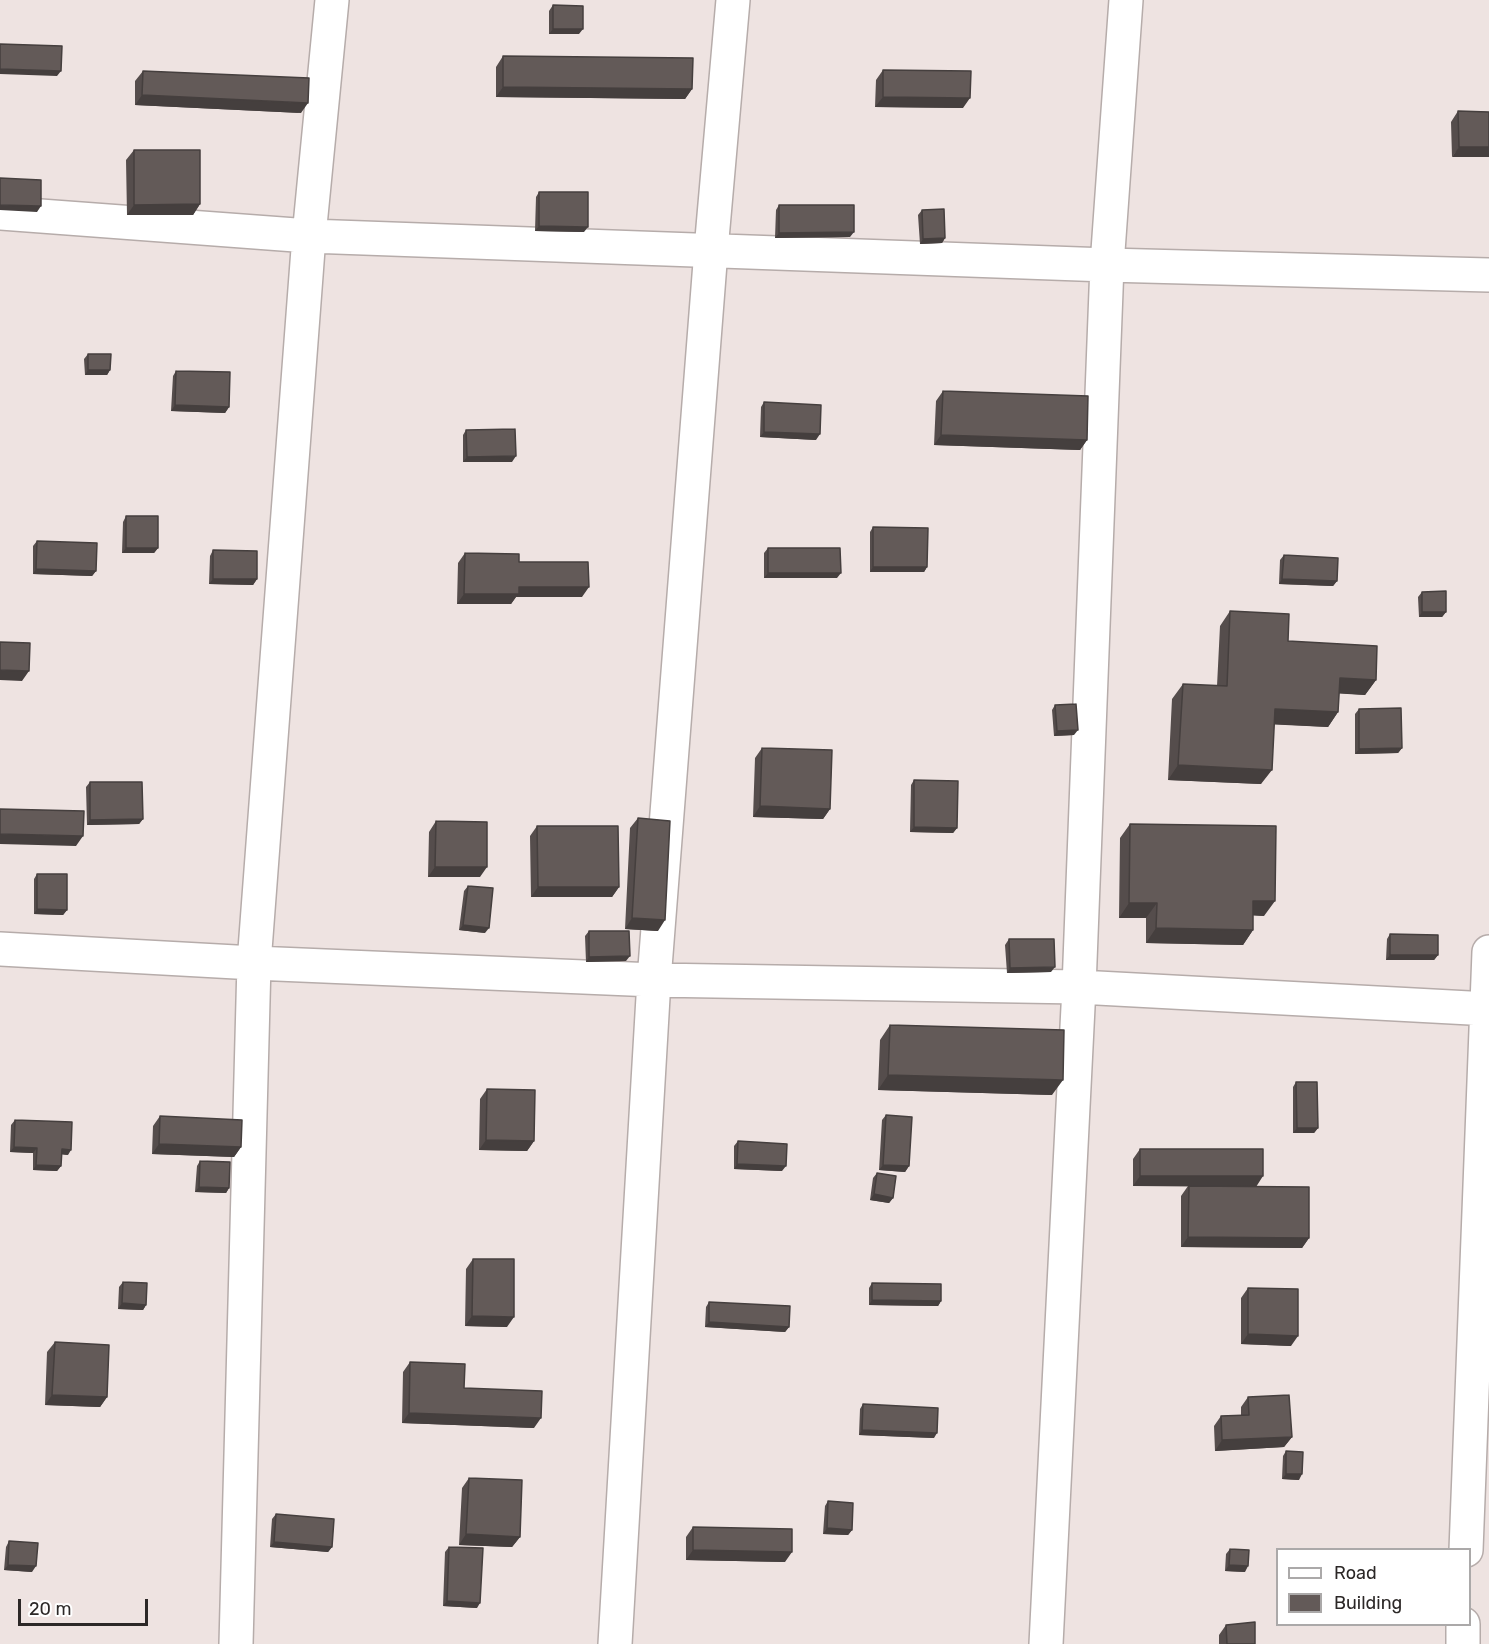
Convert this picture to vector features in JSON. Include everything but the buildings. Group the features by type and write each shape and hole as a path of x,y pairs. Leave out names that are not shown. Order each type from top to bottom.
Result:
{"street":[{"path":"236,1644 254,963 309,236 332,0"},
{"path":"615,1644 654,980 711,250 733,0"},
{"path":"1046,1644 1079,987 1107,265 1126,0"},
{"path":"0,213 309,236 1107,265 1489,275"},
{"path":"0,949 254,963 654,980 1079,987 1488,1009"},
{"path":"1466,1548 1489,952"},
{"path":"1463,1626 1463,1644"}]}
